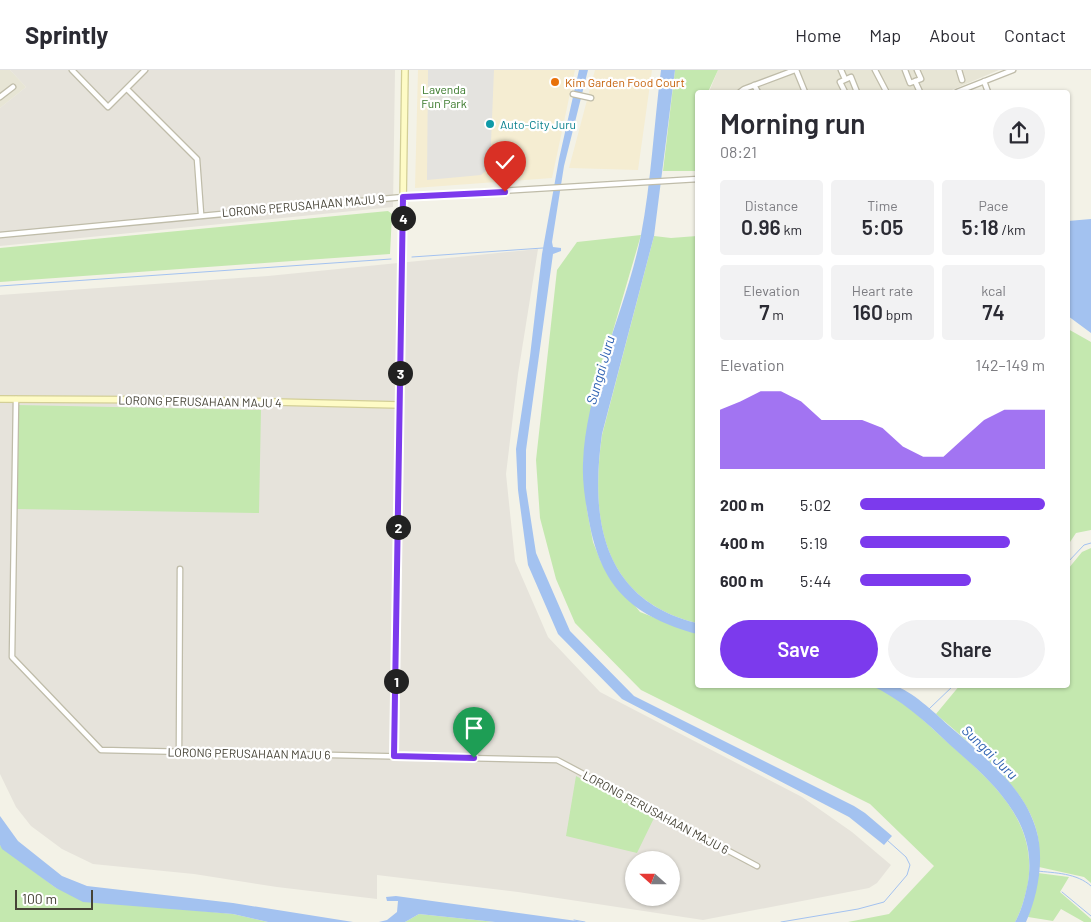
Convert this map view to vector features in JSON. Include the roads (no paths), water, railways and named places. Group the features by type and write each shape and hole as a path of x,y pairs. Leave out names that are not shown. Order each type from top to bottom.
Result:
{"street":[{"path":"72,70 108,107 145,70"},
{"path":"394,756 405,70"},
{"path":"744,90 788,71 796,70 804,90"},
{"path":"841,70 846,79"},
{"path":"875,70 883,90"},
{"path":"905,70 910,83 921,79 917,70"},
{"path":"959,70 962,80"},
{"path":"962,90 1013,70"},
{"path":"844,90 840,82 851,77 856,90"},
{"path":"915,81 919,90"},
{"path":"984,81 987,90"},
{"path":"754,85 757,90"},
{"path":"0,97 12,87"},
{"path":"126,89 198,159 201,214"},
{"path":"572,94 591,98"},
{"name":"LORONG PERUSAHAAN MAJU 9","path":"0,235 201,214 403,197 695,179"},
{"name":"LORONG PERUSAHAAN MAJU 4","path":"0,399 400,405"},
{"name":"LORONG PERUSAHAAN MAJU 6","path":"16,399 12,657 101,750 557,760 757,866"},
{"path":"179,751 180,569"}],"water":[{"path":"579,70 588,70 564,166 552,242 553,247 561,248 561,251 553,254 526,450 526,488 536,553 570,631 634,696 854,806 892,836 884,845 849,817 622,699 558,634 528,565 518,490 516,449 530,356 542,254 559,159"},
{"name":"Sungai Juru","path":"661,70 675,70 654,236 602,434 598,496 602,525 609,552 622,576 640,596 665,612 695,622 695,633 656,619 626,598 613,584 596,549 587,511 583,478 586,434 591,406 634,263 641,235 650,174"},
{"path":"1091,219 1091,333 1070,317 1070,221"},
{"name":"Sungai Juru","path":"876,688 900,688 915,697 1000,771 1021,798 1030,813 1036,829 1040,852 1037,889 1026,922 1015,922 1028,882 1029,860 1026,839 1008,804 980,772 922,719"},
{"path":"0,816 18,841 62,876 87,886 233,903 353,922 268,922 233,914 83,902 56,888 2,849 0,845"},
{"path":"396,896 584,922 495,922 419,914 405,922 379,922 387,920 397,912 398,901 387,901 386,897"}],"waterway":[{"path":"412,257 543,248"},
{"path":"0,286 391,259"},
{"path":"1070,560 1084,545 1091,543"},
{"path":"929,709 951,688"},
{"path":"781,922 858,909 884,902 907,875 910,865 906,857 887,840"},
{"path":"1037,871 1073,876 1091,886"},
{"path":"1062,892 1091,916"},
{"path":"574,920 585,922"}],"place":[{"name":"Kim Garden Food Court","path":"555,82"},
{"name":"Auto-City Juru","path":"490,124"}],"park label":[{"name":"Lavenda Fun Park","path":"444,96"}]}
